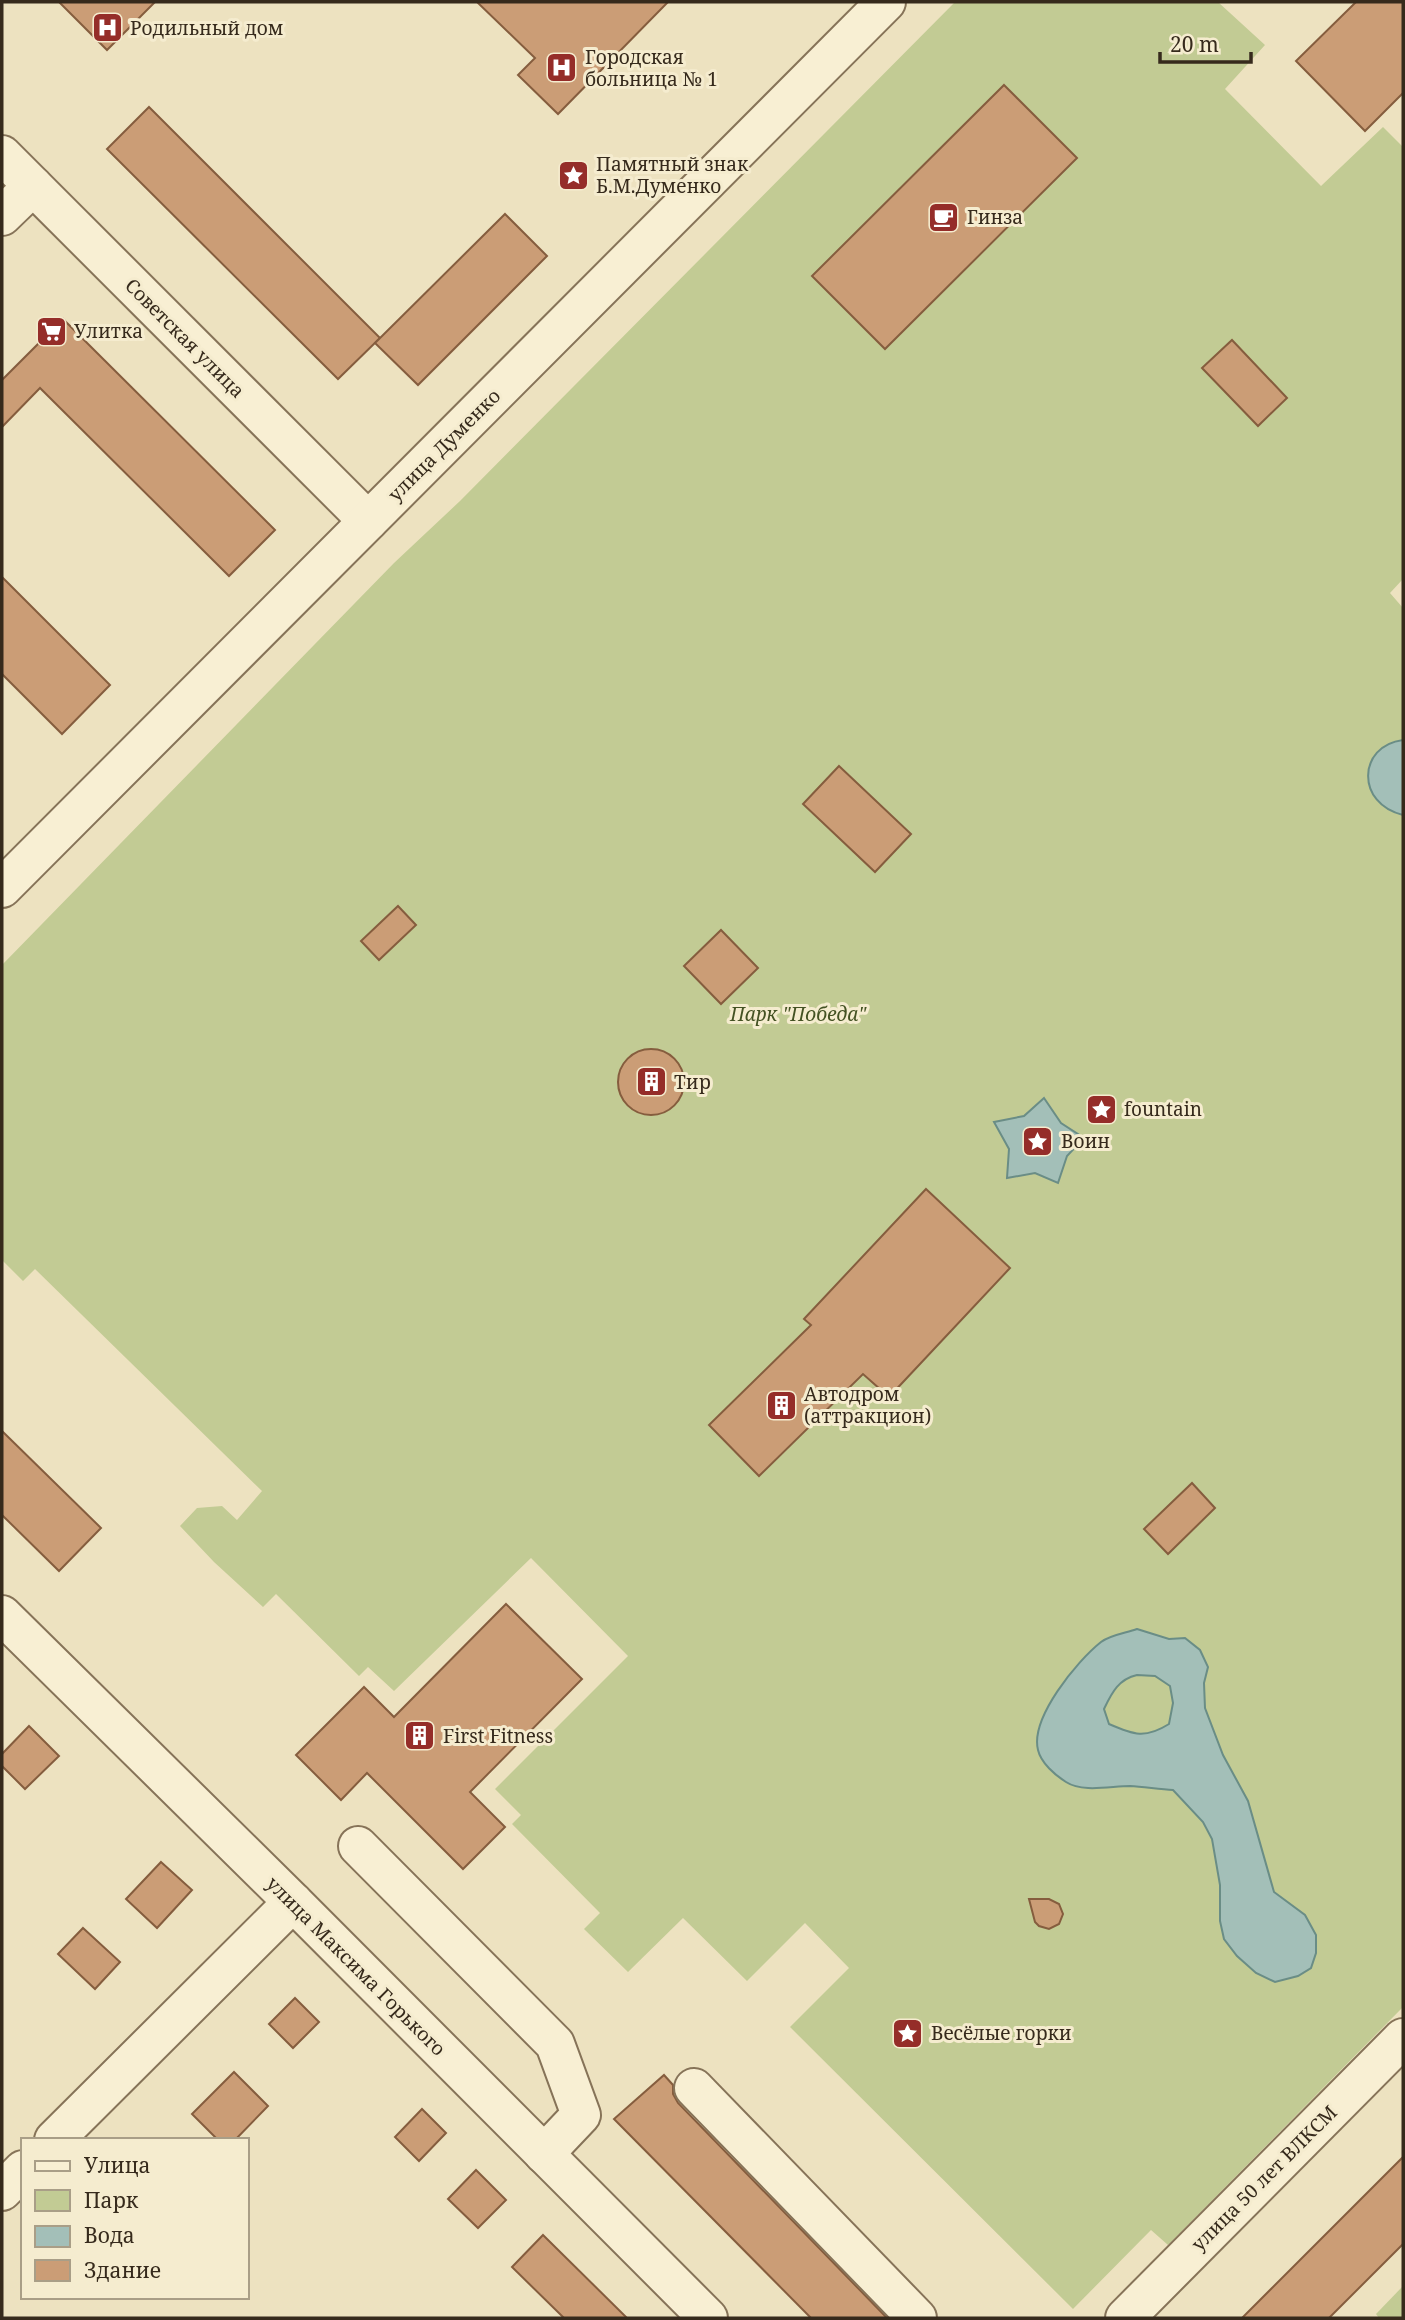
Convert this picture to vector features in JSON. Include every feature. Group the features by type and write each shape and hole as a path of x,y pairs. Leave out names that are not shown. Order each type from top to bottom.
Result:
{"street":[{"name":"улица Думенко","path":"2,888 886,2"},
{"name":"Советская улица","path":"2,155 368,521"},
{"path":"2,216 33,186"},
{"name":"улица Максима Горького","path":"2,1615 708,2318"},
{"path":"358,1846 555,2044 581,2115 544,2154"},
{"path":"56,2138 293,1902"},
{"name":"улица 50 лет ВЛКСМ","path":"1125,2318 1403,2038"},
{"path":"694,2088 917,2318"},
{"path":"2,2191 21,2172"}],"green space":[{"name":"Парк \"Победа\"","path":"955,2 1218,2 1265,45 1225,89 1321,186 1383,127 1403,147 1403,579 1390,593 1403,608 1403,2007 1168,2245 1151,2230 1073,2309 790,2027 849,1968 805,1923 747,1981 683,1918 628,1972 584,1929 600,1913 512,1824 521,1815 495,1789 628,1656 531,1558 394,1691 368,1667 359,1676 276,1594 263,1607 180,1526 197,1508 222,1506 237,1520 262,1491 35,1269 23,1281 2,1260 2,965 394,563 460,501"},
{"path":"1403,2286 1403,2318 1379,2318 1376,2314"}],"water":[{"path":"1403,740 1403,815 1388,809 1377,799 1370,788 1368,776 1370,763 1377,753 1388,744"},
{"path":"1044,1098 1061,1123 1084,1138 1067,1156 1058,1183 1035,1173 1007,1178 1009,1149 994,1122 1024,1116"},
{"path":"1137,1629 1169,1639 1185,1638 1200,1650 1208,1667 1204,1683 1205,1708 1223,1755 1248,1801 1274,1892 1305,1915 1316,1935 1316,1953 1311,1968 1298,1976 1275,1982 1256,1973 1237,1956 1224,1939 1220,1921 1220,1885 1212,1839 1203,1822 1173,1790 1130,1786 1080,1787 1066,1782 1053,1772 1040,1755 1037,1737 1041,1722 1068,1676 1101,1642","holes":["1137,1675 1155,1676 1170,1686 1173,1703 1169,1724 1153,1732 1139,1734 1109,1724 1104,1709 1117,1687"]}],"building":[{"name":"Родильный дом","path":"59,2 155,2 107,50"},
{"path":"477,2 668,2 558,114 518,75 535,58"},
{"path":"1356,2 1403,2 1403,93 1365,131 1296,61"},
{"name":"Гинза","path":"1004,85 1077,158 885,349 812,276"},
{"path":"149,107 380,338 338,379 107,149"},
{"path":"505,214 547,256 418,385 375,343"},
{"path":"63,319 275,530 229,576 40,388 2,427 2,380"},
{"path":"1232,340 1287,398 1258,426 1202,368"},
{"path":"2,577 110,685 62,734 2,674"},
{"path":"839,766 911,834 875,872 803,804"},
{"path":"398,906 416,925 379,960 361,941"},
{"path":"721,930 758,968 721,1004 684,966"},
{"name":"Тир","path":"645,1049 657,1049 669,1054 679,1064 684,1082 682,1095 669,1110 657,1115 645,1115 633,1110 623,1100 618,1088 618,1076 623,1064 633,1054"},
{"path":"926,1189 1010,1268 889,1397 863,1374 759,1476 709,1425 811,1325 804,1319"},
{"path":"2,1431 101,1528 59,1571 2,1515"},
{"path":"1192,1483 1215,1508 1168,1554 1144,1529"},
{"name":"First Fitness","path":"506,1604 582,1679 470,1792 505,1827 463,1869 367,1773 341,1800 296,1755 364,1687 394,1717"},
{"path":"29,1726 59,1756 25,1789 2,1766 2,1754"},
{"path":"161,1862 192,1890 157,1928 126,1899"},
{"path":"1029,1899 1049,1899 1059,1904 1063,1914 1059,1924 1049,1929 1039,1926 1035,1922"},
{"path":"83,1928 120,1962 95,1989 58,1954"},
{"path":"295,1998 319,2022 293,2048 269,2024"},
{"path":"234,2072 268,2106 237,2138 216,2138 192,2114"},
{"path":"664,2075 673,2085 673,2094 678,2103 887,2318 811,2318 614,2119"},
{"path":"422,2109 446,2133 419,2161 395,2137"},
{"path":"1403,2157 1403,2244 1329,2318 1242,2318"},
{"path":"476,2170 506,2200 478,2228 448,2199"},
{"path":"543,2235 627,2318 564,2318 512,2267"}],"place":[{"name":"Родильный дом","path":"107,28"},
{"name":"Городская больница № 1","path":"562,68"},
{"name":"Памятный знак Б.М.Думенко","path":"573,175"},
{"name":"Гинза","path":"944,217"},
{"name":"Улитка","path":"51,331"},
{"name":"Тир","path":"651,1082"},
{"name":"fountain","path":"1101,1109"},
{"name":"Воин","path":"1038,1141"},
{"name":"Автодром (аттракцион)","path":"781,1405"},
{"name":"First Fitness","path":"420,1736"},
{"name":"Весёлые горки","path":"908,2033"}]}
